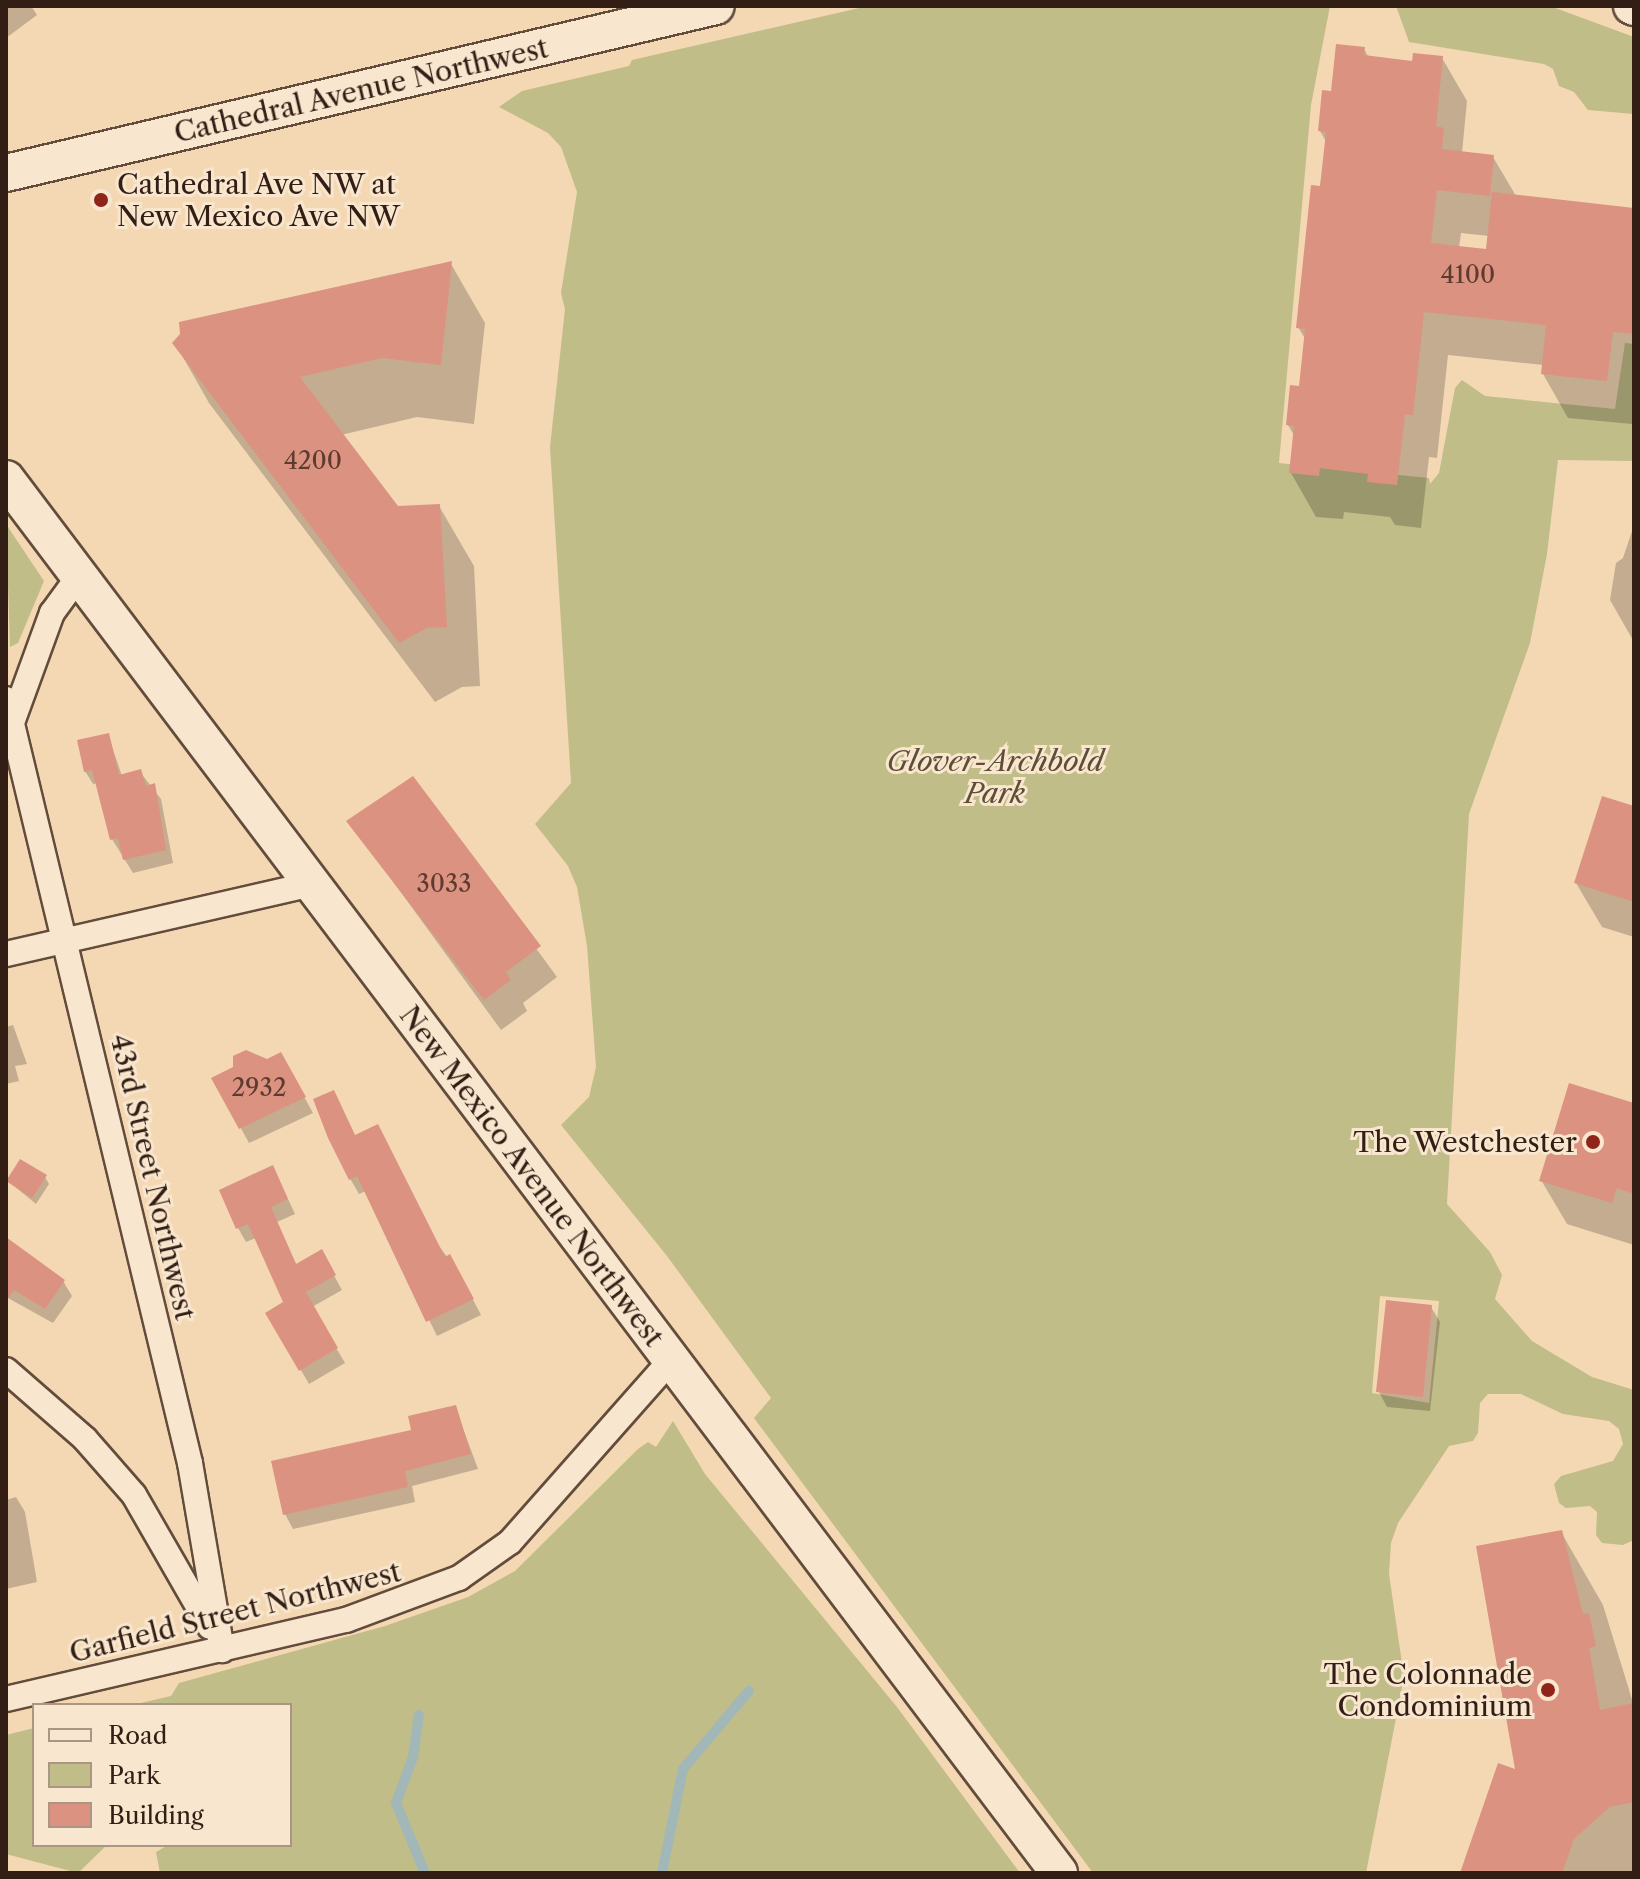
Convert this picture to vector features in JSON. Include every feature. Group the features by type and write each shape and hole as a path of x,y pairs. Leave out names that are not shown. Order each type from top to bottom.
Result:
{"street":[{"name":"Cathedral Avenue Northwest","path":"6,173 716,6"},
{"name":"New Mexico Avenue Northwest","path":"6,479 1059,1873"},
{"name":"43rd Street Northwest","path":"79,576 52,613 9,709 67,940 190,1463 222,1650"},
{"path":"6,954 311,884"},
{"name":"Garfield Street Northwest","path":"6,1699 385,1609 484,1563 534,1517 671,1360"},
{"path":"6,1370 85,1439 134,1495 222,1650"}],"green space":[{"name":"Glover-Archbold Park","path":"868,6 1330,6 1311,105 1279,463 1429,478 1430,484 1439,473 1455,388 1462,380 1485,396 1615,409 1625,343 1634,344 1634,461 1558,460 1547,554 1530,643 1469,814 1447,1204 1490,1252 1502,1275 1495,1299 1532,1341 1592,1377 1634,1390 1634,1540 1623,1545 1602,1543 1596,1535 1597,1512 1590,1506 1566,1508 1559,1503 1554,1484 1561,1476 1613,1461 1623,1444 1619,1429 1609,1421 1563,1414 1521,1394 1488,1394 1480,1403 1478,1433 1473,1441 1449,1446 1398,1523 1391,1543 1389,1574 1404,1677 1366,1873 1093,1873 754,1418 771,1398 667,1256 561,1125 589,1097 596,1067 587,946 577,887 568,866 535,824 571,783 550,447 565,309 561,293 577,192 561,147 548,133 499,107 522,91 629,66 632,60","holes":["1380,1296 1439,1301 1429,1403 1372,1393"]},
{"path":"1396,6 1550,6 1634,37 1634,114 1588,110 1574,92 1559,86 1553,69 1544,64 1409,42"},
{"path":"6,524 44,581 18,643 10,647"},
{"path":"673,1421 705,1474 897,1707 1020,1873 160,1873 156,1852 165,1847 292,1847 292,1703 141,1703 171,1696 179,1683 385,1626 468,1597 515,1571 638,1449 648,1442 656,1447"},
{"path":"32,1728 32,1847 105,1847 78,1873 6,1854 6,1735"}],"building":[{"path":"1336,44 1365,47 1364,55 1412,61 1413,53 1443,56 1436,126 1444,128 1442,149 1494,155 1490,196 1437,190 1431,243 1486,249 1492,192 1634,208 1634,334 1613,332 1607,381 1541,374 1546,325 1424,312 1413,415 1405,414 1397,485 1367,482 1368,474 1320,468 1319,476 1289,473 1294,426 1286,425 1290,385 1299,386 1305,329 1296,328 1311,185 1320,186 1326,132 1318,131 1322,90 1331,91"},
{"path":"452,261 441,365 382,358 300,377 398,506 440,504 447,627 427,628 399,643 172,343 180,334 179,322"},
{"path":"109,733 119,775 141,769 146,786 155,783 166,850 123,860 118,838 110,840 92,770 84,772 77,740"},
{"path":"413,776 541,946 506,972 511,980 484,1000 346,821"},
{"path":"1602,796 1634,806 1634,902 1574,883"},
{"path":"246,1050 267,1059 281,1052 306,1097 239,1129 211,1078 233,1067 233,1056"},
{"name":"The Westchester","path":"1569,1083 1634,1103 1634,1194 1617,1188 1612,1203 1539,1181"},
{"path":"334,1090 355,1135 378,1124 445,1257 450,1254 474,1299 426,1322 357,1176 349,1180 328,1138 313,1099"},
{"path":"20,1159 47,1175 32,1198 6,1181"},
{"path":"273,1165 288,1199 271,1207 296,1264 322,1249 336,1275 306,1292 338,1348 299,1371 265,1313 283,1302 248,1224 236,1229 219,1190"},
{"path":"6,1237 65,1280 45,1309 14,1290 6,1301"},
{"path":"1386,1300 1432,1305 1423,1397 1376,1392"},
{"path":"456,1405 471,1454 405,1471 408,1487 283,1515 271,1461 411,1430 408,1416"},
{"name":"The Colonnade Condominium","path":"1562,1530 1583,1614 1589,1613 1596,1646 1589,1648 1600,1710 1634,1703 1634,1802 1610,1807 1574,1839 1562,1873 1460,1873 1498,1763 1515,1769 1476,1546"}],"waterway":[{"path":"662,1873 683,1769 749,1691"},
{"path":"419,1715 413,1757 396,1803 425,1873"}],"place":[{"name":"Cathedral Ave NW at New Mexico Ave NW","path":"101,200"},
{"name":"The Westchester","path":"1593,1142"},
{"name":"The Colonnade Condominium","path":"1548,1690"}]}
